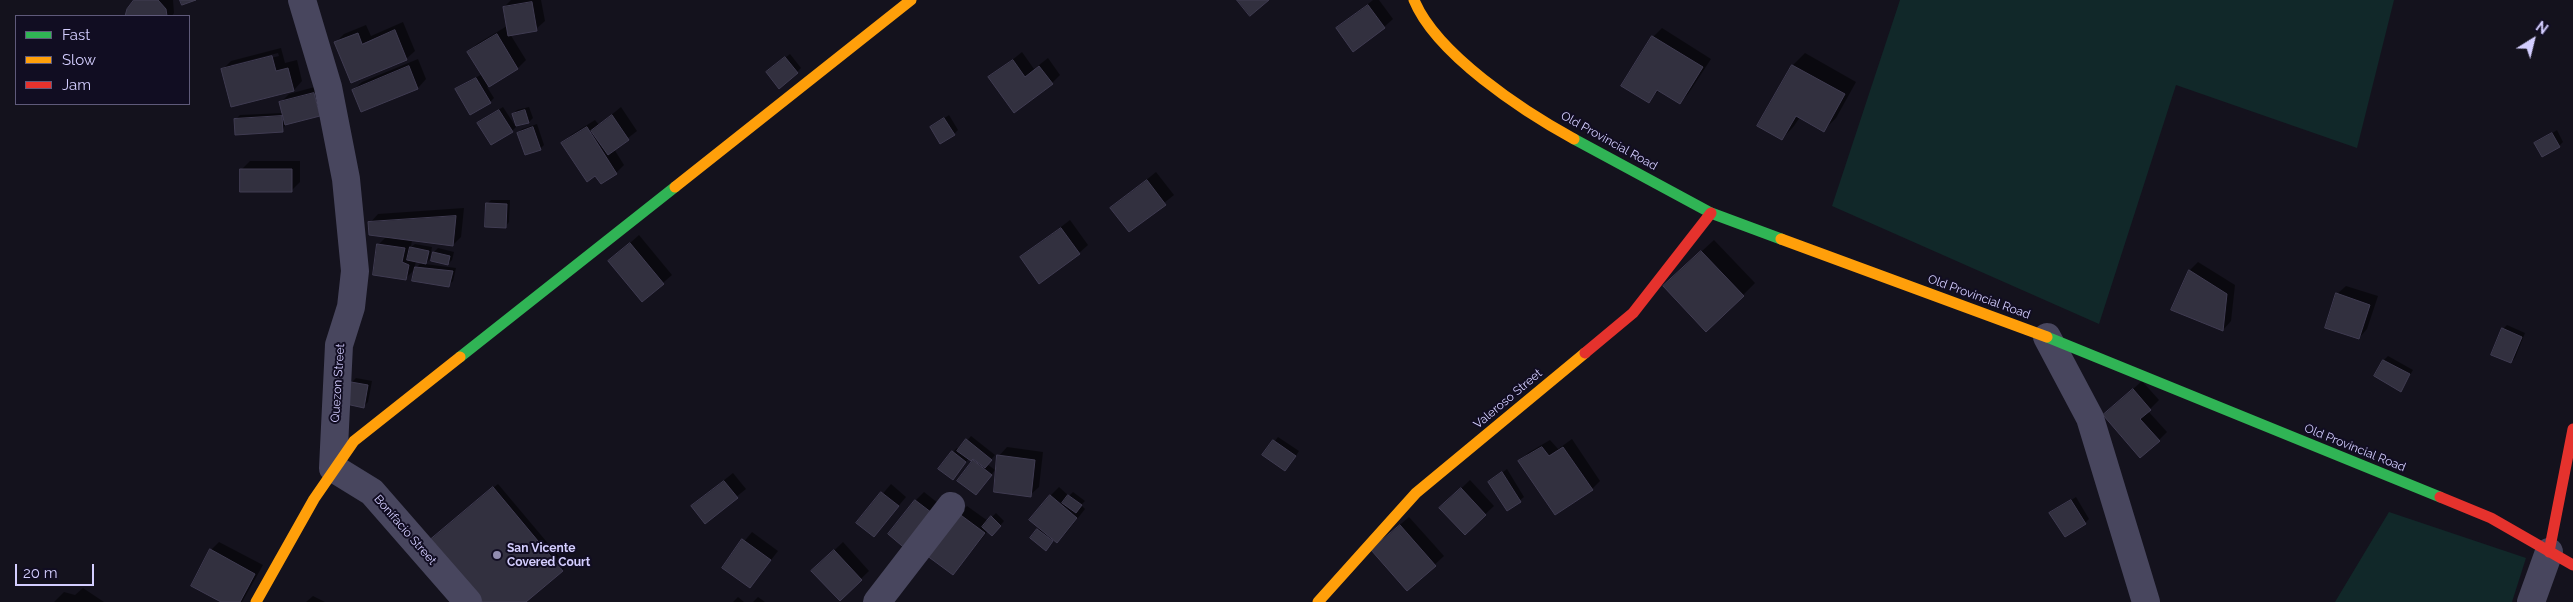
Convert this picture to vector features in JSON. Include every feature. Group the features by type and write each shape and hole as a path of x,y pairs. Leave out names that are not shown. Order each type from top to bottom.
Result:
{"street":[{"name":"Quezon Street","path":"256,602 300,522 333,468 340,345 351,307 355,271 346,180 328,87 302,0"},
{"path":"333,468 354,442 911,0"},
{"name":"Old Provincial Road","path":"1414,0 1421,17 1469,70 1563,133 1711,213 2047,337 2491,518 2573,565"},
{"name":"Valeroso Street","path":"1318,602 1416,493 1633,313 1711,213"},
{"path":"2047,337 2090,418 2146,602"},
{"path":"2531,602 2549,552 2573,429"},
{"name":"Bonifacio Street","path":"333,468 372,492 468,602"},
{"path":"877,602 951,506"}],"green space":[{"path":"1900,0 2394,0 2357,148 2176,85 2099,324 1832,206"},
{"path":"2389,512 2526,558 2512,602 2335,602"}],"building":[{"path":"134,0 158,0 166,9 167,15 125,15 127,9"},
{"path":"180,0 196,0 182,5"},
{"path":"1237,0 1269,0 1250,16"},
{"path":"532,2 537,31 508,36 503,7"},
{"path":"1368,5 1385,28 1353,52 1336,28"},
{"path":"395,30 407,60 351,83 334,42 358,33 362,44"},
{"path":"497,34 518,69 489,87 467,52"},
{"path":"1652,36 1703,67 1680,104 1657,90 1649,103 1621,86"},
{"path":"272,56 276,71 288,68 294,91 231,107 221,69"},
{"path":"785,57 798,73 779,89 766,72"},
{"path":"1013,60 1025,77 1039,66 1053,84 1014,113 988,77"},
{"path":"1792,65 1845,94 1824,132 1796,116 1782,140 1757,126"},
{"path":"409,66 418,89 361,112 352,90"},
{"path":"476,78 491,103 470,115 455,89"},
{"path":"314,93 320,116 285,125 279,102"},
{"path":"499,110 513,132 491,145 477,123"},
{"path":"525,110 529,123 516,126 512,114"},
{"path":"612,115 629,140 608,155 591,131"},
{"path":"282,116 283,132 235,135 234,119"},
{"path":"944,118 955,135 940,144 930,127"},
{"path":"533,127 541,150 525,155 517,133"},
{"path":"587,127 617,174 601,184 595,176 587,182 561,143"},
{"path":"2552,133 2560,147 2542,157 2534,143"},
{"path":"240,169 292,169 292,192 240,192"},
{"path":"1147,180 1166,205 1129,232 1110,208"},
{"path":"486,203 507,204 506,228 485,227"},
{"path":"456,216 453,246 369,235 368,222"},
{"path":"1061,228 1080,254 1039,284 1020,257"},
{"path":"630,243 664,284 642,302 608,261"},
{"path":"377,244 405,248 402,262 409,265 406,280 373,275"},
{"path":"410,247 429,251 426,264 407,260"},
{"path":"1701,251 1744,296 1706,332 1663,286"},
{"path":"433,252 450,256 448,265 431,261"},
{"path":"415,267 453,271 449,287 412,281"},
{"path":"2189,270 2227,294 2223,331 2171,310"},
{"path":"2336,293 2370,305 2359,339 2325,328"},
{"path":"2502,328 2522,337 2511,363 2491,355"},
{"path":"2383,360 2410,374 2401,392 2374,376"},
{"path":"351,382 368,385 364,408 346,404"},
{"path":"2133,389 2151,410 2140,419 2160,441 2140,458 2103,415"},
{"path":"966,439 992,460 985,468 957,451"},
{"path":"1273,440 1296,456 1285,471 1262,455"},
{"path":"1542,447 1549,456 1563,447 1593,490 1555,515 1518,461"},
{"path":"952,451 966,462 953,480 938,469"},
{"path":"997,455 1035,460 1031,497 994,492"},
{"path":"973,460 992,475 976,495 957,481"},
{"path":"1502,472 1521,502 1507,511 1488,482"},
{"path":"724,481 738,498 705,524 691,506"},
{"name":"San Vicente Covered Court","path":"493,487 563,571 526,602 483,602 430,540"},
{"path":"1461,488 1486,515 1465,535 1439,508"},
{"path":"881,492 899,506 874,537 856,523"},
{"path":"1050,495 1077,518 1057,543 1029,520"},
{"path":"1068,495 1082,505 1076,513 1062,503"},
{"path":"915,500 936,516 908,551 888,534"},
{"path":"2071,500 2086,524 2065,537 2049,513"},
{"path":"958,513 985,533 953,575 926,555"},
{"path":"991,516 1001,526 992,536 982,527"},
{"path":"1400,525 1436,566 1407,591 1371,550"},
{"path":"1037,529 1053,541 1046,551 1030,538"},
{"path":"742,539 771,560 750,588 722,568"},
{"path":"210,549 255,574 240,602 221,602 191,586"},
{"path":"834,550 862,580 840,601 811,571"}],"traffic: fast":[{"path":"1574,139 1711,213 1781,239"},
{"path":"460,357 675,187"},
{"path":"2047,337 2440,497"}],"traffic: slow":[{"path":"675,187 911,0"},
{"path":"1414,0 1425,20 1441,41 1461,60 1507,97 1574,139"},
{"path":"1781,239 2047,337"},
{"path":"1318,602 1416,493 1585,353"},
{"path":"256,602 314,499 354,441 460,357"}],"traffic: jam":[{"path":"1585,353 1633,313 1711,213"},
{"path":"2549,552 2573,429"},
{"path":"2440,497 2491,518 2573,565"}],"place":[{"name":"San Vicente Covered Court","path":"497,555"}]}
